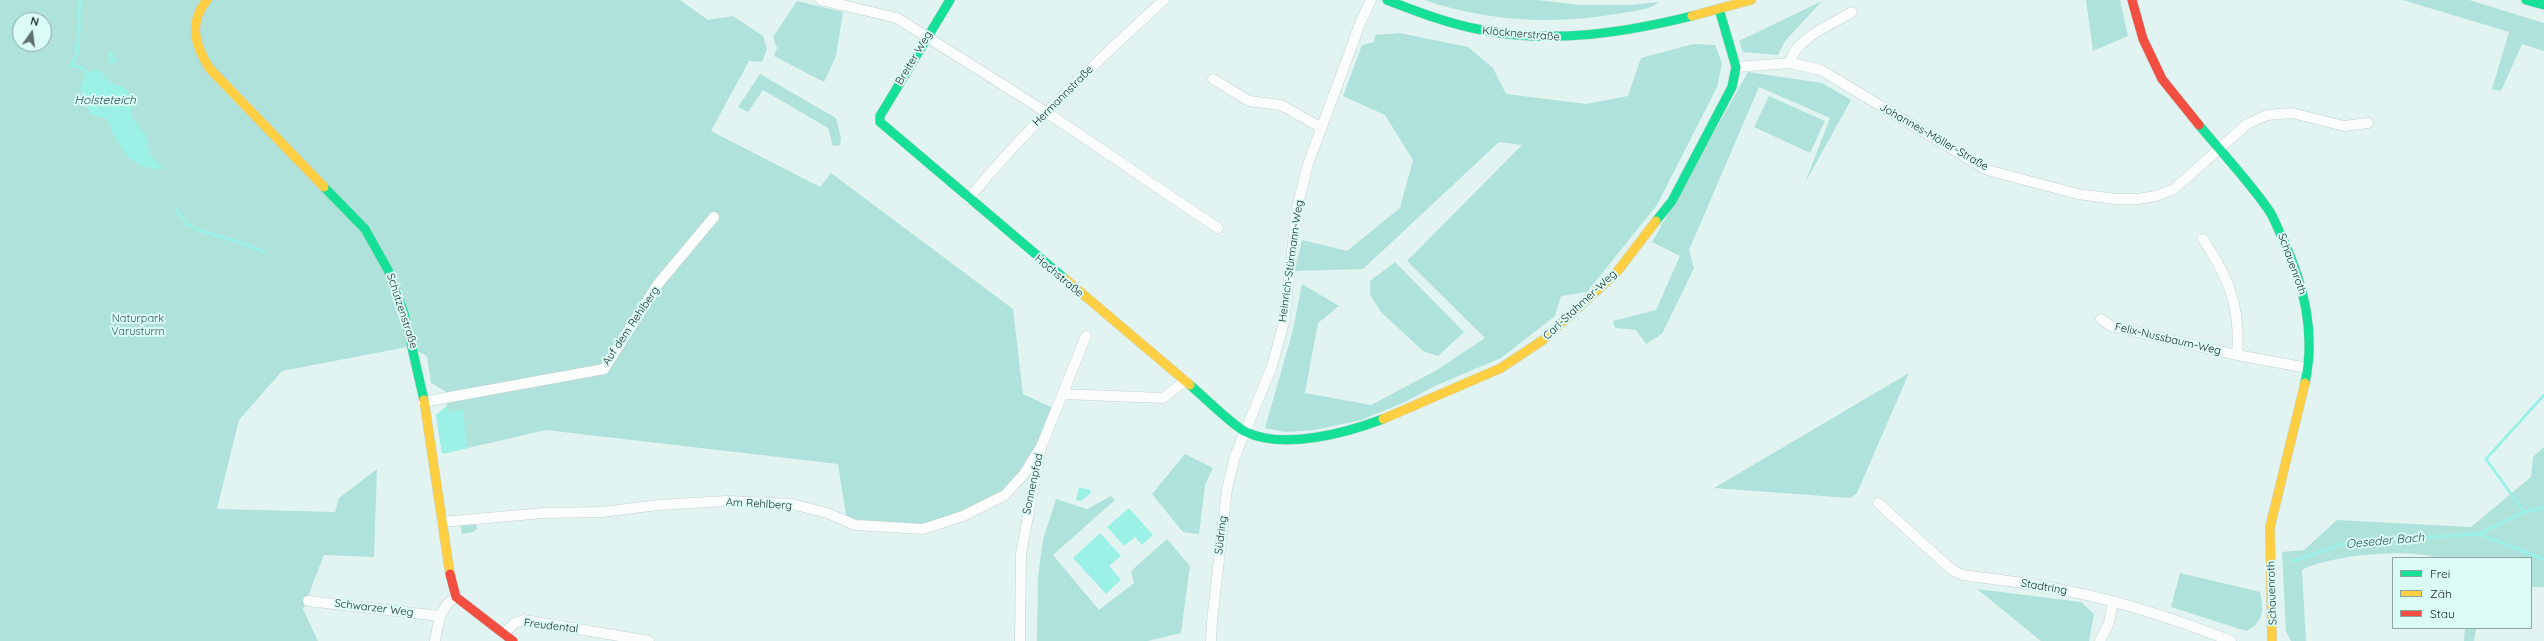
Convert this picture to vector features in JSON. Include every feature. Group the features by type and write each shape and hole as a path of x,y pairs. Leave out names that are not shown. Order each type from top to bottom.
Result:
{"street":[{"name":"Schützenstraße","path":"207,0 202,5 194,21 194,36 199,54 210,69 365,229 382,255 396,285 414,348 450,575 456,596"},
{"path":"821,0 897,18 1046,112 1218,228"},
{"name":"Breiter Weg","path":"880,116 950,0"},
{"name":"Hermannstraße","path":"968,199 1008,151 1103,54 1164,0"},
{"name":"Heinrich-Stürmann-Weg","path":"1245,432 1272,366 1284,322 1297,208 1308,164 1361,21 1371,0"},
{"name":"Klöcknerstraße","path":"1387,0 1419,13 1477,30 1529,37 1568,38 1623,32 1751,0"},
{"name":"Schauenroth","path":"2132,0 2143,40 2162,79 2270,212 2292,259 2304,294 2310,334 2308,368 2270,528 2270,589 2274,633 2272,641"},
{"path":"2526,0 2544,5"},
{"path":"1719,9 1736,67"},
{"path":"1790,63 1792,53 1800,44 1852,12"},
{"name":"Johannes-Möller-Straße","path":"1736,67 1790,63 1821,70 1987,170 2078,194 2115,199 2156,196 2174,189 2247,124 2267,115 2292,113 2344,126 2368,123"},
{"name":"Carl-Stahmer-Weg","path":"1245,432 1268,439 1283,440 1351,431 1406,410 1501,368 1543,340 1616,273 1672,201 1722,108 1735,77 1736,67"},
{"path":"1213,79 1249,101 1281,105 1322,128"},
{"name":"Hochstraße","path":"880,116 880,122 968,199 1245,432"},
{"name":"Auf dem Rehlberg","path":"423,402 604,369 658,284 714,217"},
{"name":"Felix-Nussbaum-Weg","path":"2203,239 2230,286 2236,309 2239,336 2237,355"},
{"name":"Felix-Nussbaum-Weg","path":"2101,319 2111,326 2237,355 2308,368"},
{"name":"Sonnenpfad","path":"1020,641 1021,554 1041,447 1086,336"},
{"path":"1063,394 1163,398 1185,382"},
{"name":"Südring","path":"1211,641 1227,489 1235,456 1245,432"},
{"name":"Am Rehlberg","path":"442,522 543,513 602,512 658,505 727,501 792,504 827,513 855,525 923,529 963,516 1004,495 1024,474 1041,447"},
{"name":"Stadtring","path":"1878,503 1952,570 1962,575 2054,588 2114,601 2152,612 2230,641"},
{"path":"435,641 440,616 450,600 456,596 513,641"},
{"name":"Schwarzer Weg","path":"308,601 440,616"},
{"path":"2100,641 2109,623 2114,601"},
{"name":"Freudental","path":"504,634 514,623 524,620 649,641"}],"green space":[{"name":"Naturpark Varusturm","path":"0,0 680,0 708,20 733,16 763,36 767,49 762,62 749,61 711,131 820,187 831,173 1013,309 1023,394 1053,408 1041,447 1005,495 923,529 847,521 838,464 546,430 442,454 436,415 447,406 445,391 431,383 427,356 407,347 282,371 239,420 217,509 335,512 339,498 377,469 374,557 324,555 303,609 318,641 0,641"},
{"path":"1424,0 1537,0 1580,5 1631,5 1659,2 1655,5 1632,12 1597,17 1547,20 1498,17 1473,13"},
{"path":"2086,0 2120,0 2128,36 2093,51"},
{"path":"2403,0 2469,0 2544,23 2544,51 2522,44 2501,91 2492,89 2509,32"},
{"path":"797,1 843,12 836,56 824,82 774,56 777,48 773,37"},
{"path":"1822,1 1785,41 1778,55 1743,52 1739,41"},
{"path":"1400,33 1468,47 1493,68 1506,94 1586,104 1628,96 1641,58 1693,44 1715,45 1722,63 1717,87 1657,205 1587,292 1561,296 1555,316 1501,358 1435,386 1405,402 1361,420 1314,430 1285,432 1265,428 1293,330 1302,284 1339,306 1318,323 1305,393 1371,405 1437,370 1485,338 1407,261 1522,145 1499,142 1363,269 1295,271 1302,240 1347,251 1400,208 1413,160 1385,115 1343,96 1362,45 1374,42 1375,35"},
{"path":"1748,72 1822,83 1851,100 1805,183 1830,118 1759,87 1689,250 1694,268 1662,334 1646,344 1636,330 1615,328 1613,321 1656,310 1680,256 1652,242"},
{"path":"760,74 836,118 841,138 840,145 833,146 828,128 763,90 748,112 738,107"},
{"path":"1769,96 1825,121 1810,153 1754,127"},
{"path":"1395,262 1464,332 1438,356 1423,351 1382,313 1370,295 1370,281"},
{"path":"1909,373 1857,493 1850,498 1714,488"},
{"path":"2544,447 2544,587 2532,587 2532,557 2433,557 2389,553 2331,560 2302,570 2306,641 2291,641 2286,631 2282,552 2304,550 2337,520 2471,527 2531,477 2533,457"},
{"path":"1185,454 1213,468 1205,485 1199,534 1183,532 1152,494"},
{"path":"1111,496 1115,500 1053,555 1099,610 1134,583 1131,571 1167,539 1190,566 1181,633 1148,641 1037,641 1038,577 1043,540 1056,499 1087,509"},
{"path":"476,522 477,529 473,532 462,534 460,524"},
{"path":"2180,573 2260,592 2262,610 2259,620 2252,628 2246,631 2171,607"},
{"path":"1977,589 2081,602 2094,614 2089,641 2041,641"},
{"path":"2465,629 2476,629 2474,641 2464,641"}],"water":[{"path":"108,52 113,52 116,63 110,64"},
{"name":"Holsteteich","path":"95,70 100,71 113,84 124,87 129,93 132,117 147,138 149,153 164,170 142,166 129,158 116,140 107,119 91,115 80,88 85,75"},
{"path":"447,406 449,412 463,409 467,448 442,454 436,415"},
{"path":"1079,487 1091,490 1090,494 1081,501 1076,500"},
{"path":"1129,508 1153,535 1142,545 1135,537 1124,546 1107,527"},
{"path":"1100,533 1121,556 1109,566 1121,580 1106,594 1073,558"}],"waterway":[{"path":"79,19 80,0"},
{"path":"78,41 80,22"},
{"path":"78,44 77,54 71,65 81,68 87,73"},
{"path":"176,209 187,224 198,230 242,243 264,252"},
{"path":"2524,512 2486,459 2544,395"},
{"name":"Oeseder Bach","path":"2544,508 2524,512 2479,534 2544,559"},
{"name":"Oeseder Bach","path":"2293,561 2349,542 2479,534"}],"traffic: fast":[{"path":"950,0 880,116 880,122 1065,279"},
{"path":"1387,0 1434,17 1482,30 1535,36 1588,35 1614,32 1692,16"},
{"path":"2526,0 2544,5"},
{"path":"1656,221 1672,201 1732,87 1736,67 1719,9"},
{"path":"2199,125 2244,178 2270,212 2290,256 2297,274 2306,310 2309,346 2305,383"},
{"path":"324,187 365,229 388,270 404,313 424,400"},
{"path":"1190,385 1240,429 1261,437 1278,440 1315,438 1383,419"}],"traffic: slow":[{"path":"207,0 197,17 196,34 197,43 210,69 324,187"},
{"path":"1692,16 1751,0"},
{"path":"1383,419 1501,368 1543,340 1616,273 1656,221"},
{"path":"1065,279 1190,385"},
{"path":"2272,641 2270,527 2305,383"},
{"path":"424,400 450,574"}],"traffic: jam":[{"path":"2132,0 2143,39 2162,79 2199,125"},
{"path":"450,574 456,597 513,641"}]}
